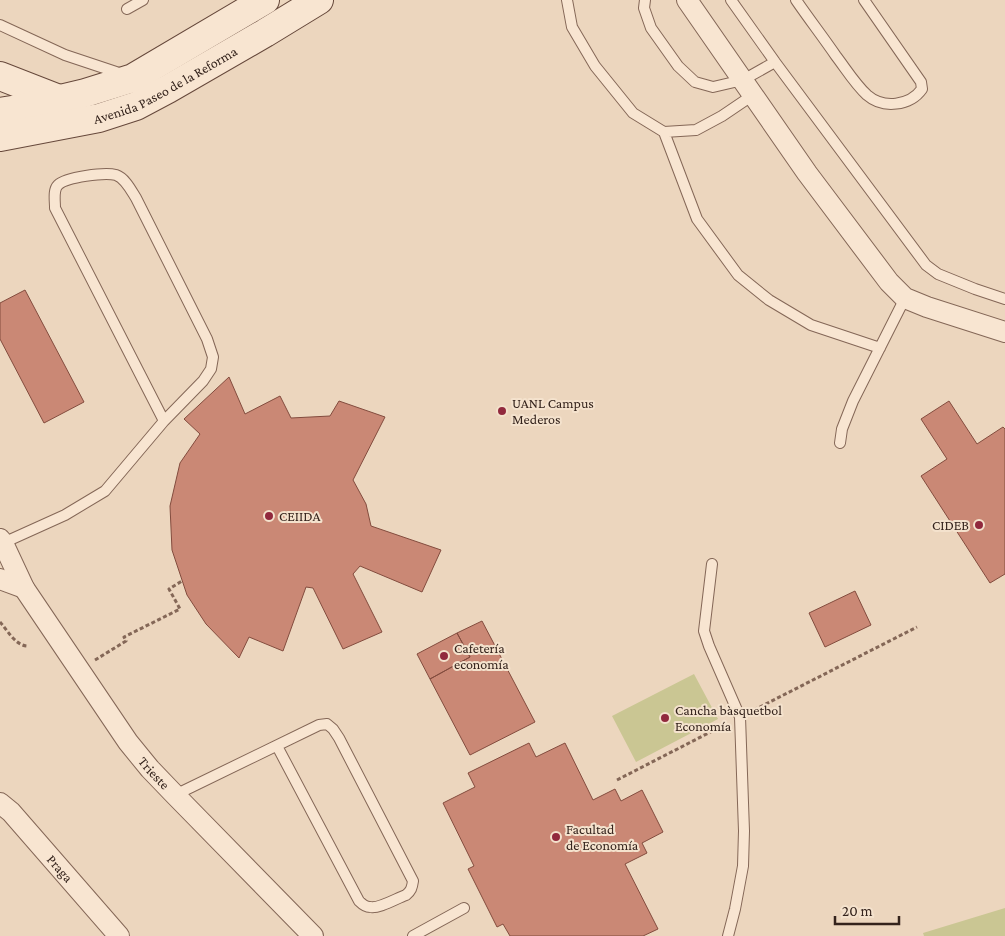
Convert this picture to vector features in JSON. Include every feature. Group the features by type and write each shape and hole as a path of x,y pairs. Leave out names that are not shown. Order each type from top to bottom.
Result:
{"street":[{"name":"Avenida Paseo de la Reforma","path":"0,112 85,93 134,78 266,0"},
{"name":"Avenida Paseo de la Reforma","path":"0,137 99,118 136,106 168,90 318,0"},
{"path":"687,0 808,173 889,282 906,298 927,308 1005,332"},
{"path":"0,76 59,99"},
{"name":"Trieste","path":"2,541 24,588 128,742 150,769 313,936"},
{"path":"0,579 24,588"},
{"name":"Praga","path":"0,803 11,812 118,936"}],"lane":[{"path":"127,9 143,0"},
{"path":"568,0 572,27 595,66 633,113 664,132 696,130 722,116 775,62"},
{"path":"645,0 644,8 651,28 678,66 695,82 713,87 748,88"},
{"path":"731,0 926,265 938,274 1005,299"},
{"path":"796,0 852,78 869,96 883,103 897,104 918,96 922,90 921,82 864,0"},
{"path":"0,24 65,55 134,78"},
{"path":"664,132 697,219 738,274 769,300 811,324 880,348"},
{"path":"2,541 65,515 105,491 164,420 203,381 210,369 213,357 207,339 136,198 126,182 116,175 93,174 64,182 57,186 54,194 55,208 164,420"},
{"path":"840,443 842,429 853,401 906,298"},
{"path":"712,564 704,631 708,646 740,717 744,831 743,866 728,936"},
{"path":"175,795 319,725 327,724 339,738 412,881 410,891 406,895 369,908 359,901 277,746"},
{"path":"413,936 464,908"}],"path":[{"path":"80,669 126,641 124,637 180,610 169,589 182,581"},
{"path":"0,622 15,641 21,646 28,646"},
{"path":"617,780 917,627"}],"shaded area":[{"name":"Cancha bàsquetbol Economía","path":"694,674 718,719 636,762 612,716"},
{"path":"1005,908 1005,936 924,936 923,933"}],"building":[{"path":"25,290 84,402 44,423 0,339 0,303"},
{"name":"CEIIDA","path":"229,377 245,414 280,396 291,418 330,416 339,401 385,417 353,480 366,504 371,526 441,550 422,592 360,566 353,574 382,632 343,649 313,588 306,587 283,651 249,637 239,658 206,624 187,595 172,550 170,506 180,463 200,434 184,419"},
{"name":"CIDEB","path":"949,401 977,444 1003,427 1005,429 1005,574 990,583 921,476 947,459 921,419"},
{"path":"855,591 871,625 825,647 809,613"},
{"path":"482,621 535,722 470,755 430,679 470,657 457,633"},
{"name":"Cafetería economía","path":"457,633 470,657 430,679 417,654"},
{"name":"Facultad de Economía","path":"529,743 536,757 565,743 593,800 615,789 621,801 642,790 663,832 642,843 647,853 625,864 658,929 643,936 510,936 503,924 497,927 468,869 474,866 443,803 475,787 468,773"}],"place":[{"name":"UANL Campus Mederos","path":"502,411"},
{"name":"CEIIDA","path":"269,516"},
{"name":"CIDEB","path":"979,525"},
{"name":"Cafetería economía","path":"444,656"},
{"name":"Cancha bàsquetbol Economía","path":"665,718"},
{"name":"Facultad de Economía","path":"556,837"}]}
